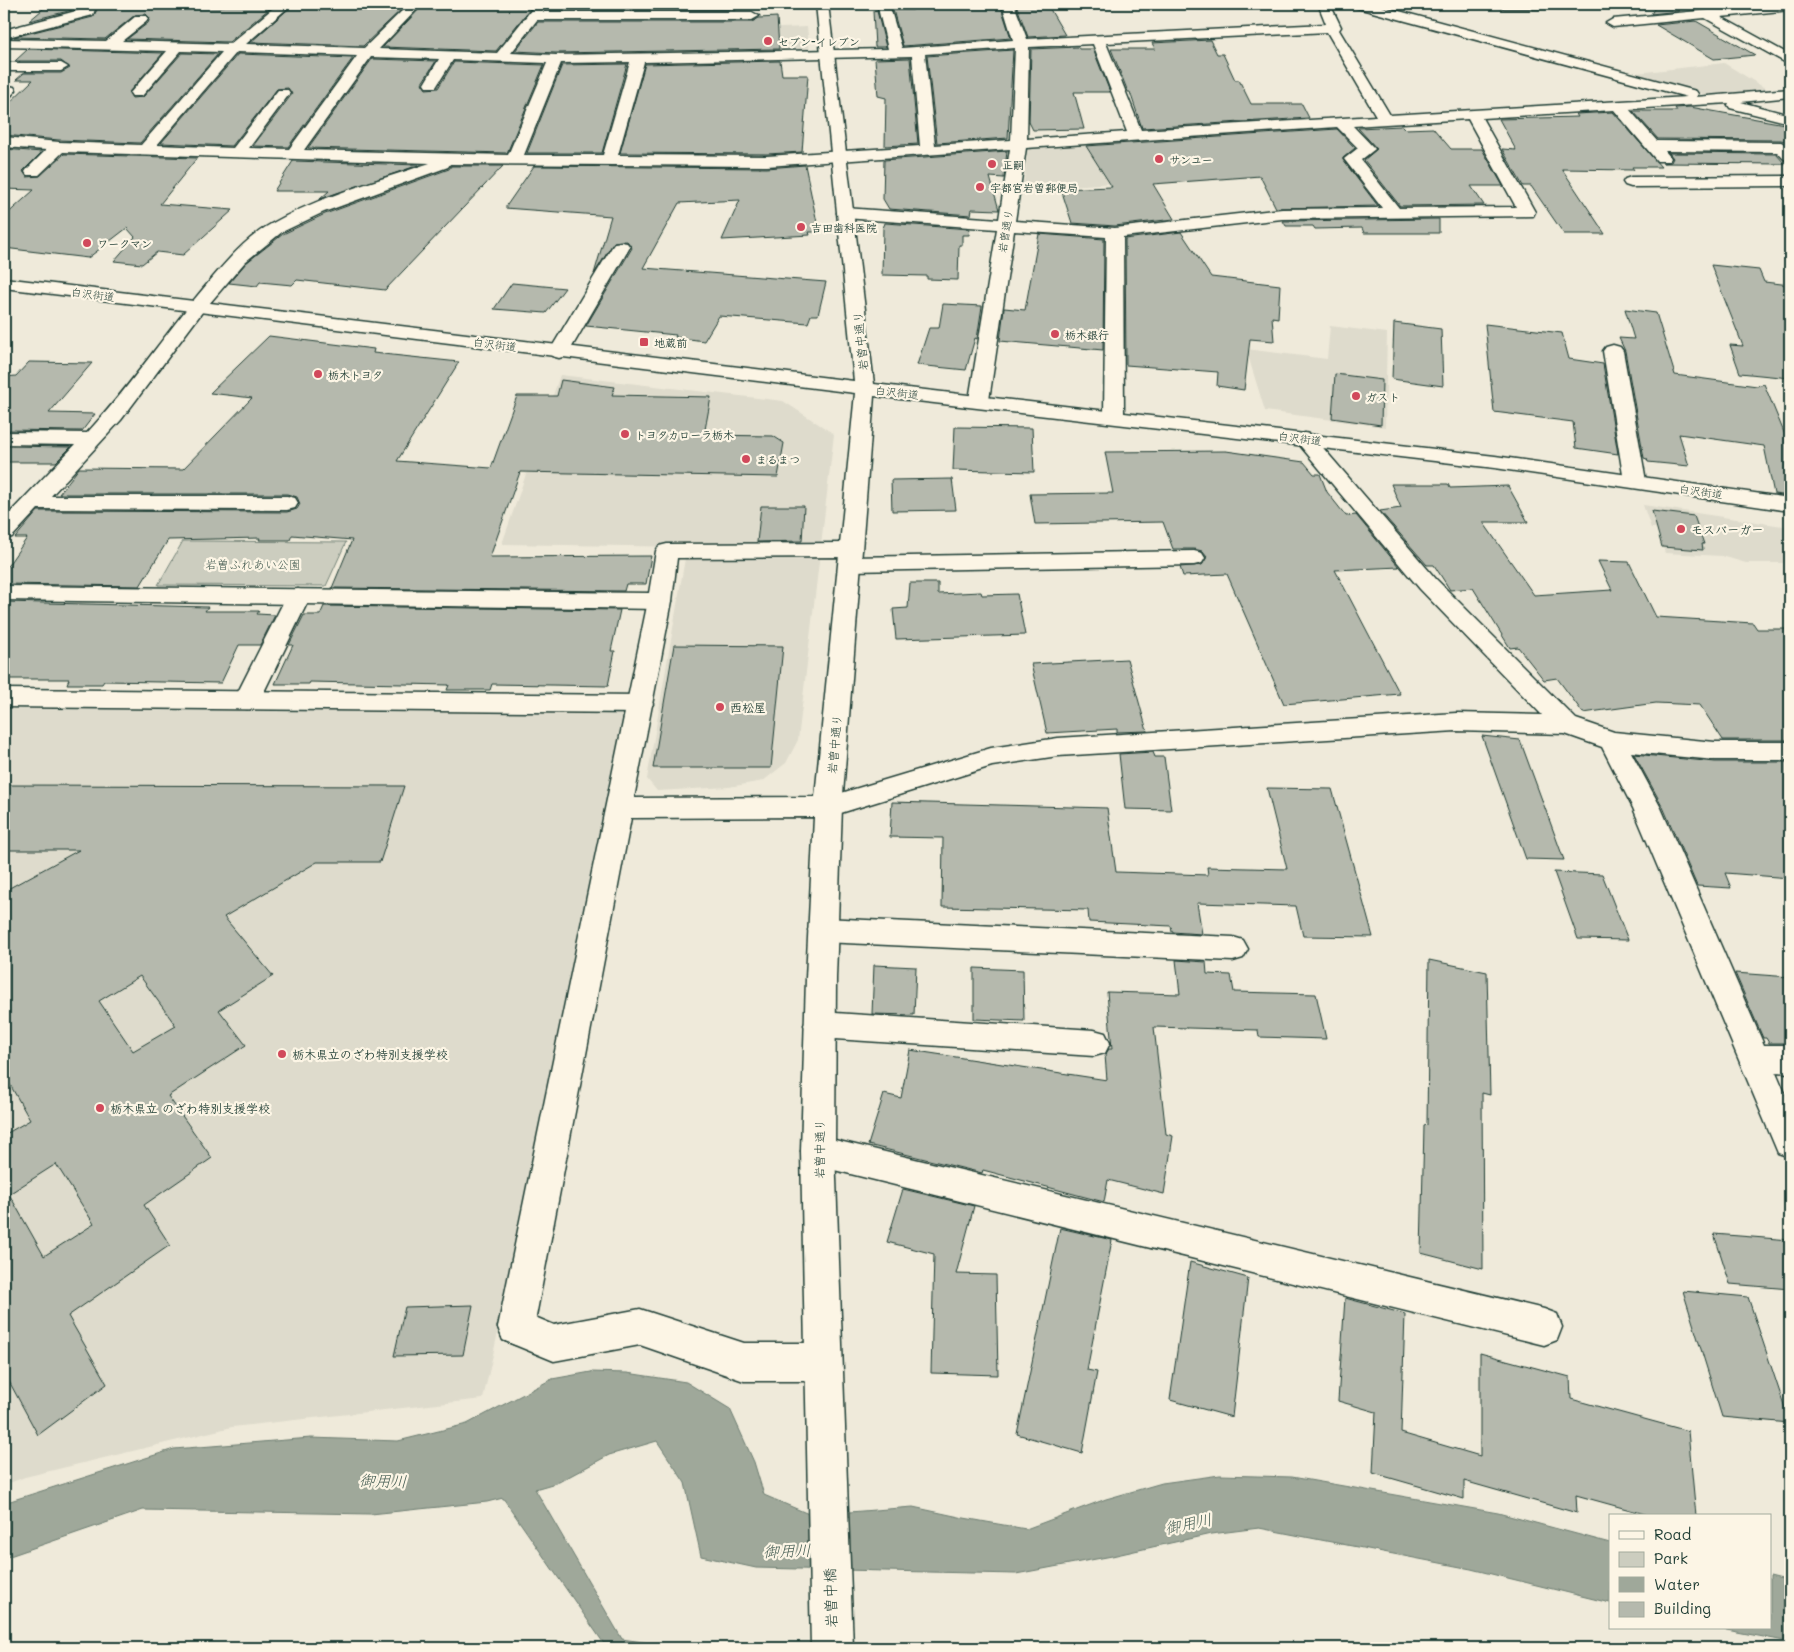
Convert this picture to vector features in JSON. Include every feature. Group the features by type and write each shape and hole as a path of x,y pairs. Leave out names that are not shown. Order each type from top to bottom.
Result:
{"street":[{"path":"4,41 88,12 89,9 73,4"},
{"path":"146,149 233,48 286,4"},
{"path":"293,154 367,52 416,4"},
{"path":"501,57 543,4"},
{"name":"岩曽中通り","path":"822,4 865,388 828,807 823,930 818,1151 822,1362 827,1488"},
{"path":"883,4 896,53"},
{"name":"岩曽通り","path":"979,400 1019,144 1022,45 1008,4"},
{"path":"1324,4 1334,27 1331,28"},
{"path":"1359,4 1790,120"},
{"path":"1412,4 1422,22"},
{"path":"1505,4 1541,4"},
{"path":"1727,4 1740,11"},
{"path":"1613,23 1787,8"},
{"path":"533,16 753,10 746,56"},
{"path":"1707,14 1790,61"},
{"path":"110,44 141,19"},
{"path":"4,41 556,59 896,53 965,46 1022,45 1098,39 1331,28"},
{"path":"1331,28 1386,120"},
{"path":"1098,39 1136,136"},
{"path":"137,93 178,46"},
{"path":"918,51 928,151"},
{"path":"431,84 448,56"},
{"path":"609,160 638,58"},
{"path":"514,160 556,59"},
{"path":"4,67 61,67"},
{"path":"238,152 283,93"},
{"path":"4,142 59,147 455,159 728,162 839,157 1342,122 1715,100 1790,93"},
{"path":"1618,106 1666,162"},
{"path":"846,212 1006,226 1115,233 1282,214 1393,211 1527,212 1473,115"},
{"path":"1342,122 1367,149 1352,159 1393,211"},
{"path":"1652,146 1781,147 1790,156"},
{"path":"33,172 59,147"},
{"path":"4,532 114,416 197,307 239,258 276,228 318,208 455,159"},
{"path":"1631,182 1790,181"},
{"path":"1114,416 1115,233"},
{"path":"559,352 621,248"},
{"name":"白沢街道","path":"4,283 559,352 1305,439 1790,504"},
{"path":"1613,351 1635,482"},
{"path":"4,438 93,439"},
{"path":"1305,439 1428,584 1567,725"},
{"path":"33,502 287,503"},
{"path":"822,1362 744,1362 640,1327 554,1343 516,1328 620,808 668,551 850,557 1194,558"},
{"path":"4,593 660,602"},
{"path":"247,700 298,597"},
{"path":"4,698 640,704"},
{"path":"620,808 828,807 991,757 1058,746 1456,722 1567,725 1612,742 1715,751 1790,751"},
{"path":"1612,742 1647,808 1790,1142"},
{"path":"823,930 1233,949"},
{"path":"820,1026 1094,1042"},
{"path":"1754,1058 1790,1059"},
{"path":"818,1151 1544,1327"},
{"name":"岩曽中橋","path":"827,1488 832,1648"}],"shaded area":[{"path":"807,27 810,53 752,53 755,29"},
{"path":"1724,63 1768,90 1710,96 1642,79 1637,73"},
{"path":"1246,130 1277,176 1163,184 1159,180 1023,189 1028,146"},
{"path":"1330,326 1387,333 1385,427 1265,411 1246,349 1327,359"},
{"path":"560,375 783,401 834,434 798,740 786,763 763,781 729,787 657,791 647,779 687,547 502,544"},
{"path":"1643,505 1790,527 1790,563 1746,563 1722,556 1665,553 1656,528 1651,528"},
{"name":"栃木県立のざわ特別支援学校","path":"4,709 638,709 483,1399 232,1427 25,1477 4,1485"}],"green space":[{"name":"岩曽ふれあい公園","path":"183,541 346,542 326,586 158,585"}],"water":[{"name":"御用川","path":"591,1372 627,1373 686,1382 730,1409 754,1462 764,1495 811,1515 913,1507 1026,1529 1106,1499 1162,1483 1220,1475 1292,1477 1498,1513 1609,1543 1609,1603 1471,1569 1259,1528 1211,1534 1112,1556 1016,1574 756,1568 701,1556 685,1483 657,1441 609,1455 559,1482 535,1489 622,1639 684,1648 607,1648 503,1498 487,1502 371,1514 143,1510 4,1558 4,1503 174,1449 311,1438 398,1441 467,1424 552,1379"},
{"path":"1772,1576 1790,1581 1790,1642 1727,1630 1772,1630"}],"building":[{"path":"49,4 65,4 68,9 72,10 29,21"},
{"path":"91,4 222,7 226,4 275,4 229,42 127,39 148,23 150,18 146,14 135,15 105,39 14,37 93,17 97,10"},
{"path":"294,4 406,5 363,46 251,42"},
{"path":"424,4 534,4 496,51 383,47"},
{"path":"551,4 737,4 736,10 547,10"},
{"path":"911,4 1000,4 1011,38 903,46 893,10 913,10"},
{"path":"1016,4 1047,4 1065,35 1028,37"},
{"path":"1657,4 1667,4 1679,11 1651,14"},
{"path":"873,11 877,11 886,47 875,47"},
{"path":"777,17 779,49 556,53 515,51 538,22 752,22 759,18"},
{"path":"1696,21 1755,55 1714,59 1656,25"},
{"path":"1210,40 1217,54 1223,54 1235,80 1239,80 1251,104 1302,104 1309,118 1142,128 1130,92 1128,92 1111,49 1155,49 1152,43"},
{"path":"1078,47 1079,49 1093,49 1110,92 1074,92 1084,129 1033,130 1029,122 1031,49"},
{"path":"28,49 163,53 129,92 132,98 143,97 182,53 218,54 140,143 59,140 4,135 4,108 33,80 16,80 24,73 61,73 70,68 61,61 15,61"},
{"path":"1013,50 1008,138 937,143 927,56"},
{"path":"238,54 353,58 288,147 253,146 292,94 288,88 277,89 232,146 161,143"},
{"path":"910,58 918,144 885,146 886,98 878,96 875,59"},
{"path":"372,59 436,61 422,83 426,89 438,88 454,62 544,65 507,153 308,148"},
{"path":"780,61 782,75 808,75 802,152 767,154 620,153 645,64"},
{"path":"627,64 602,153 527,153 562,65"},
{"path":"1690,107 1790,125 1790,142 1781,140 1658,139 1633,111 1677,111 1675,108"},
{"path":"1613,112 1661,167 1632,167 1634,170 1562,169 1605,234 1564,234 1531,186 1523,186 1502,149 1516,150 1499,119 1578,117 1576,114"},
{"path":"1402,126 1405,129 1433,128 1451,149 1482,149 1503,186 1471,186 1484,205 1400,206 1364,160 1377,149 1358,128"},
{"path":"1337,129 1355,148 1343,160 1378,206 1276,208 1260,176 1153,184 1174,219 1115,226 1072,223 1061,189 1112,187 1086,146"},
{"path":"4,149 42,152 23,171 27,177 40,176 64,154 197,158 160,204 233,210 183,255 157,252 142,264 114,261 135,237 127,228 88,258 4,248 4,217 34,190 4,189"},
{"path":"1007,151 1004,178 990,177 999,210 972,209 971,215 889,209 883,199 884,160"},
{"path":"1669,153 1776,154 1785,164 1662,163 1671,162 1673,158"},
{"path":"293,161 419,165 320,199 329,191 274,191"},
{"path":"805,165 819,232 809,232 810,235 722,240 740,200 679,203 643,268 826,282 818,315 811,315 808,323 719,316 704,341 675,337 676,335 586,326 632,248 627,241 614,242 594,274 611,216 505,208 534,166 767,168"},
{"path":"451,166 503,166 385,290 297,280 292,285 260,282 257,286 229,283 246,263 283,234 325,214 449,169"},
{"path":"1439,219 1439,233 1364,233 1362,228 1315,229 1313,226 1286,226 1283,221"},
{"path":"885,223 970,229 969,235 962,235 962,245 959,245 958,280 927,279 927,276 882,275 883,228"},
{"path":"1181,232 1211,277 1280,285 1278,318 1272,317 1274,341 1250,339 1244,390 1217,386 1218,372 1126,365 1125,239"},
{"path":"1039,234 1104,239 1103,350 1000,341 1004,308 1025,310"},
{"path":"1711,265 1759,270 1764,282 1790,285 1790,378 1740,373 1730,345 1743,346"},
{"path":"512,283 565,288 546,313 494,309"},
{"path":"943,304 982,306 977,339 975,338 966,370 917,365 929,328 939,328"},
{"path":"1625,309 1656,313 1675,375 1757,386 1764,384 1790,447 1790,496 1774,494 1764,446 1679,434 1689,466 1648,462 1644,458 1625,351 1619,338 1634,339"},
{"path":"1394,323 1441,329 1443,386 1392,379"},
{"path":"1485,324 1562,333 1569,359 1603,364 1618,454 1576,448 1573,422 1494,412"},
{"path":"269,336 374,349 373,353 459,362 397,461 491,468 517,396 557,396 561,380 615,387 612,395 711,397 704,435 773,436 784,443 778,477 520,472 490,557 651,556 646,584 626,584 624,591 332,588 352,540 292,535 290,540 259,540 260,538 168,540 140,586 4,584 4,571 27,538 15,538 38,511 287,512 297,509 300,504 297,497 287,494 59,494 79,468 183,469 252,398 210,393"},
{"path":"29,362 92,363 49,413 95,414 82,431 4,430 4,377 16,376"},
{"name":"ガスト","path":"1335,374 1382,380 1381,425 1332,418"},
{"path":"955,427 1032,428 1034,472 953,470"},
{"path":"4,446 71,447 56,462 4,462"},
{"path":"1226,451 1304,462 1314,474 1320,474 1327,492 1346,516 1356,515 1399,567 1335,570 1400,694 1284,704 1227,574 1183,576 1180,567 1202,565 1207,557 1202,551 1194,549 1173,549 1163,522 1035,524 1030,494 1113,493 1105,452"},
{"path":"952,479 956,510 892,511 891,480"},
{"path":"1391,484 1448,484 1450,488 1508,486 1528,522 1483,522 1534,595 1612,590 1598,561 1629,562 1656,617 1753,623 1757,629 1790,629 1790,740 1723,740 1700,705 1656,703 1583,713 1557,678 1544,680 1518,647 1510,648 1473,588 1450,590 1434,565 1427,565 1380,511 1401,508"},
{"path":"761,506 804,506 802,541 757,542"},
{"name":"モスバーガー","path":"1652,511 1694,516 1704,544 1702,544 1703,550 1662,547"},
{"path":"910,583 938,583 938,594 981,592 982,595 1017,594 1025,635 896,639 893,609 908,608"},
{"path":"4,602 208,607 205,611 259,611 257,614 275,615 260,645 239,645 221,683 104,681 102,684 67,684 69,679 4,679"},
{"path":"324,606 620,610 611,651 615,651 608,686 492,684 490,690 447,690 449,685 310,682 309,684 275,684 293,645 289,645 304,615 320,615"},
{"name":"西松屋","path":"674,645 783,646 771,768 653,768"},
{"path":"1127,659 1147,731 1117,732 1117,729 1047,733 1031,664"},
{"path":"1482,736 1520,740 1564,860 1526,859"},
{"path":"1153,752 1155,757 1164,757 1171,810 1125,809 1119,754"},
{"path":"1634,754 1715,762 1790,762 1790,878 1725,873 1731,888 1697,886 1663,807"},
{"name":"栃木県立 のざわ特別支援学校","path":"4,785 404,786 380,862 317,862 224,917 273,976 219,1010 246,1045 168,1096 212,1158 144,1205 170,1245 68,1316 107,1384 38,1435 4,1372 4,1135 30,1120 4,1074 4,891 79,850 4,850","holes":["140,976 176,1026 133,1051 99,1001","56,1164 94,1224 44,1256 9,1194"]},
{"path":"1267,788 1332,789 1373,937 1303,936 1296,906 1197,903 1202,934 1172,932 1171,926 1089,922 1088,910 942,907 943,838 890,837 892,802 1107,808 1116,872 1208,875 1207,867 1287,869"},
{"path":"1554,872 1602,874 1628,940 1578,939"},
{"path":"1176,960 1206,962 1207,974 1231,975 1234,992 1316,994 1326,1039 1259,1037 1258,1030 1154,1027 1166,1134 1173,1136 1164,1194 1108,1180 1104,1202 983,1170 982,1173 868,1145 884,1094 901,1098 910,1050 1107,1080 1105,1055 1109,1049 1112,1049 1107,992 1180,994"},
{"path":"1429,960 1487,972 1490,1095 1482,1093 1483,1269 1421,1253 1424,1126 1427,1125"},
{"path":"874,965 916,967 914,1015 872,1014"},
{"path":"974,968 1023,970 1024,1021 974,1019"},
{"path":"1735,973 1790,977 1790,1043 1769,1043 1766,1038 1763,1038"},
{"path":"903,1189 974,1206 956,1274 996,1275 998,1375 931,1373 934,1254 887,1242"},
{"path":"1060,1228 1112,1240 1087,1370 1097,1372 1082,1453 1017,1434"},
{"path":"1714,1234 1790,1240 1790,1289 1730,1284"},
{"path":"1190,1262 1248,1278 1232,1417 1170,1400"},
{"path":"1683,1291 1748,1297 1790,1423 1722,1417"},
{"path":"1345,1298 1405,1314 1401,1433 1480,1456 1480,1353 1570,1377 1571,1399 1688,1431 1696,1514 1645,1514 1576,1495 1577,1513 1464,1481 1464,1499 1373,1473 1376,1412 1338,1401"},
{"path":"473,1305 463,1355 394,1356 405,1307"}],"place":[{"name":"セブン-イレブン","path":"768,41"},
{"name":"サンユー","path":"1159,159"},
{"name":"正嗣","path":"992,164"},
{"name":"宇都宮岩曽郵便局","path":"980,187"},
{"name":"吉田歯科医院","path":"801,227"},
{"name":"ワークマン","path":"87,243"},
{"name":"栃木銀行","path":"1055,334"},
{"name":"地蔵前","path":"644,342"},
{"name":"栃木トヨタ","path":"318,374"},
{"name":"ガスト","path":"1356,396"},
{"name":"トヨタカローラ栃木","path":"625,434"},
{"name":"まるまつ","path":"746,459"},
{"name":"モスバーガー","path":"1681,529"},
{"name":"西松屋","path":"720,707"},
{"name":"栃木県立のざわ特別支援学校","path":"282,1054"},
{"name":"栃木県立 のざわ特別支援学校","path":"100,1108"}]}
